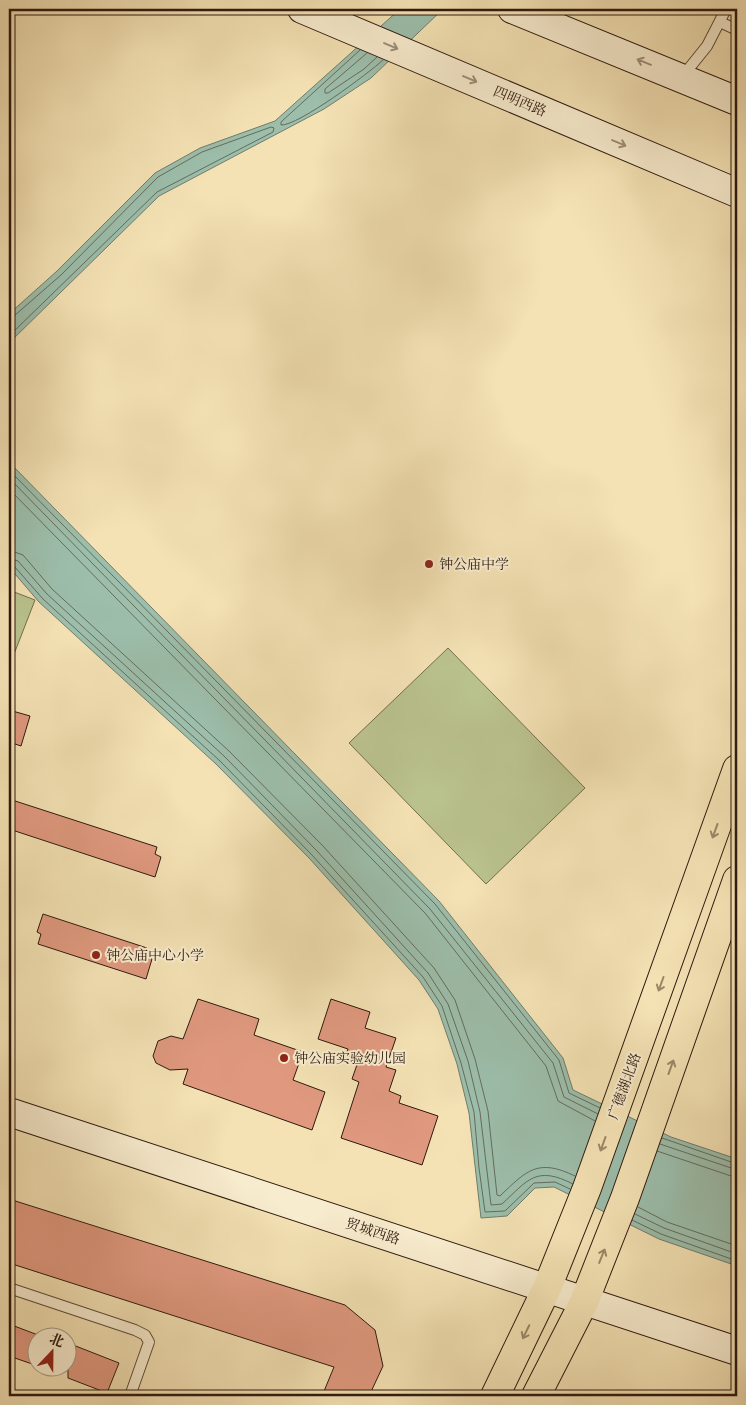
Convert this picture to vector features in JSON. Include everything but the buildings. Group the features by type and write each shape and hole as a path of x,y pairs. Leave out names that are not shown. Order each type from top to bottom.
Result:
{"main road":[{"name":"四明西路","path":"302,9 737,193"},
{"path":"512,9 737,101"},
{"name":"广德湖北路","path":"495,1396 547,1288 587,1188 737,769"},
{"path":"536,1396 584,1302 625,1198 737,880"},
{"name":"贸城西路","path":"9,1112 737,1351"}],"lane":[{"path":"681,78 707,46 726,9"},
{"path":"720,22 737,30"},
{"path":"9,1288 145,1335 149,1342 147,1351 130,1396"}],"green space":[{"path":"9,590 35,600 9,667"},
{"path":"448,648 585,788 486,884 349,743"}],"water":[{"path":"400,9 443,9 371,78 324,109 159,196 9,343 9,314 57,271 155,173 200,148 275,121"},
{"path":"9,462 439,901 563,1058 573,1090 671,1137 737,1159 737,1266 659,1239 554,1187 535,1188 507,1216 481,1218 469,1113 457,1064 438,1009 419,980 309,858 216,764 39,602 9,567"}],"place":[{"name":"钟公庙中学","path":"429,564"},
{"name":"钟公庙中心小学","path":"96,955"},
{"name":"钟公庙实验幼儿园","path":"284,1058"}]}
